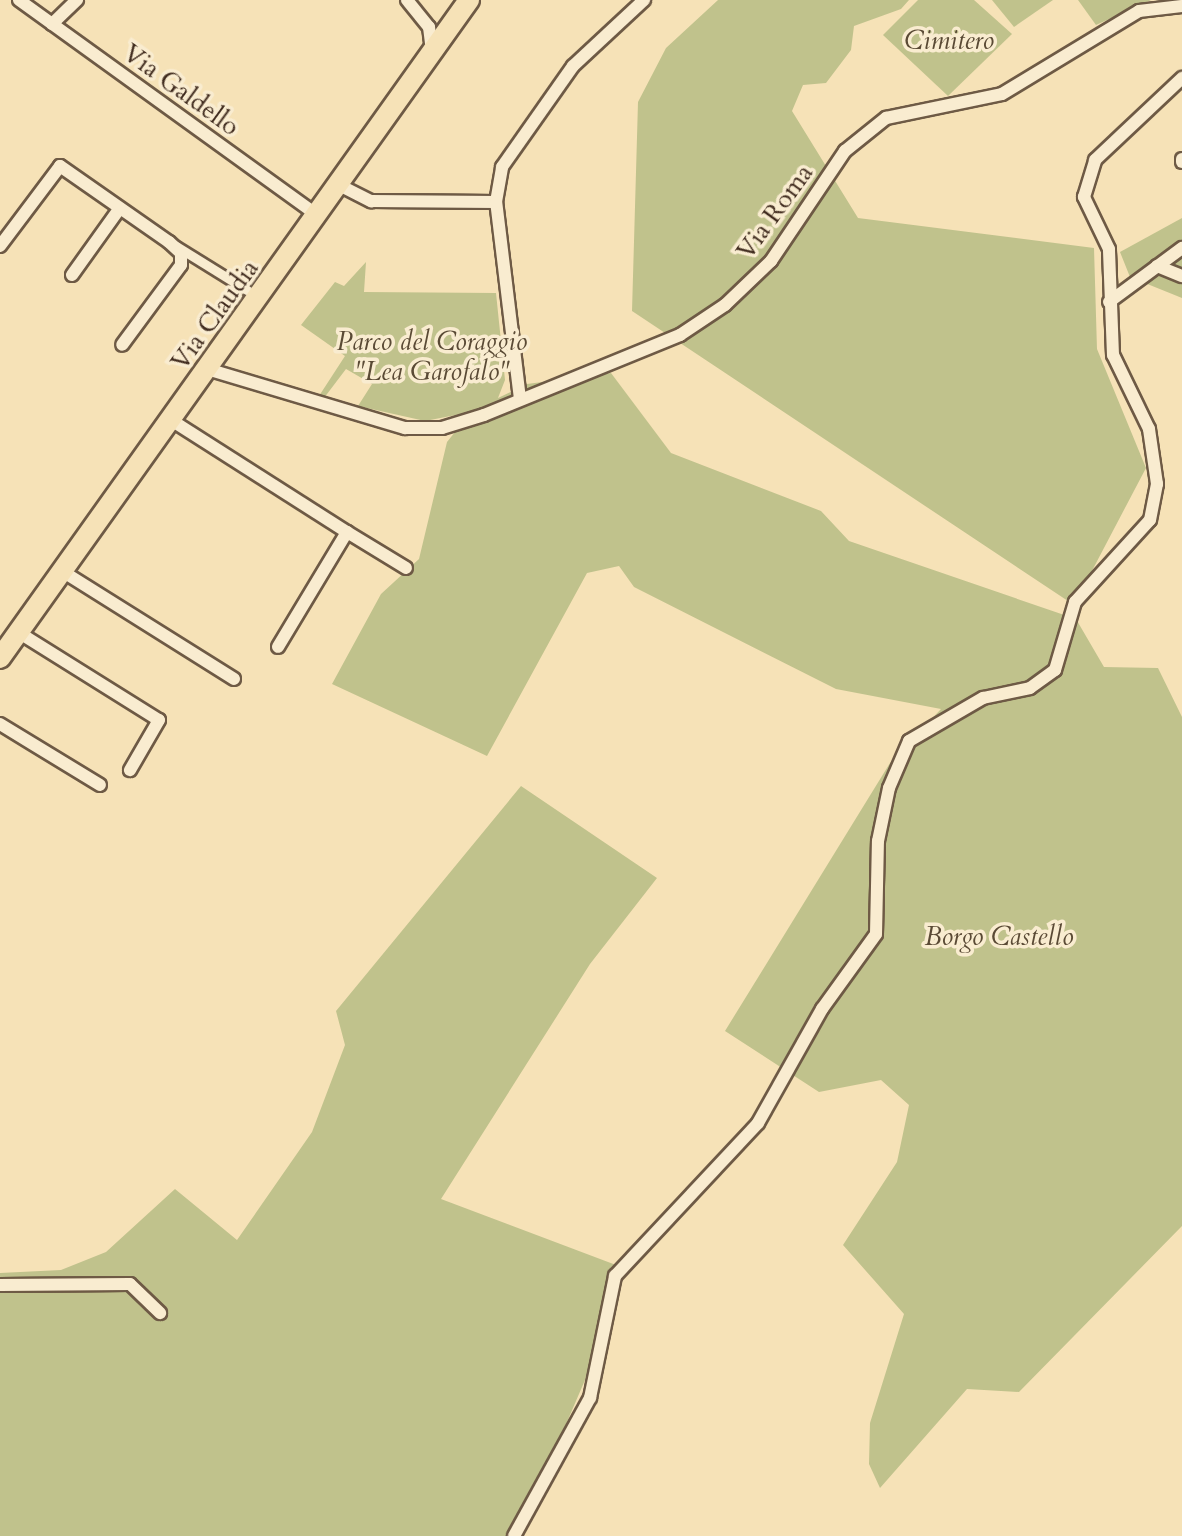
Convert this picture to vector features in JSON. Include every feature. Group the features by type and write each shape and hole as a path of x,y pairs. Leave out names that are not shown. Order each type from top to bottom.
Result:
{"main road":[{"name":"Via Claudia","path":"0,658 341,186 469,0"}],"street":[{"name":"Via Galdello","path":"19,0 318,216"},
{"path":"52,24 77,0"},
{"path":"407,0 425,19 432,55"},
{"path":"520,399 496,202 502,167 573,66 644,0"},
{"name":"Via Roma","path":"207,369 405,428 442,428 520,399 680,335 725,305 771,261 845,151 886,118 1002,94 1139,11 1164,3 1182,6"},
{"path":"425,19 453,23"},
{"path":"514,1536 590,1398 615,1276 758,1123 822,1009 876,934 878,841 889,788 909,741 983,698 1030,688 1055,670 1075,602 1150,520 1154,453 1113,355 1109,249 1084,197 1088,170 1182,78"},
{"path":"0,246 60,166 169,242 247,290"},
{"path":"341,186 371,201 496,202"},
{"path":"72,275 120,208"},
{"path":"122,345 181,265 181,253 169,242"},
{"path":"1109,302 1182,248"},
{"path":"1157,266 1182,276"},
{"path":"171,420 406,568"},
{"path":"278,647 347,532"},
{"path":"62,571 234,679"},
{"path":"18,632 159,720 130,770"},
{"path":"0,724 100,785"},
{"path":"0,1285 130,1284 160,1313"}],"green space":[{"path":"718,0 909,0 901,9 854,26 851,50 826,83 803,85 792,111 858,218 1094,248 1097,349 1146,468 1074,605 632,311 638,102 666,48"},
{"name":"Cimitero","path":"918,0 974,0 1012,34 948,96 883,35"},
{"name":"Cimitero","path":"992,0 1053,0 1014,27"},
{"path":"1078,0 1151,0 1096,25"},
{"path":"1182,218 1182,298 1130,277 1120,252"},
{"name":"Borgo Castello","path":"366,262 364,292 496,293 505,380 498,398 527,384 611,373 671,453 821,511 849,541 1076,619 1104,667 1158,668 1182,717 1182,1226 1019,1392 967,1389 880,1488 869,1464 870,1423 904,1314 843,1245 897,1162 909,1105 881,1080 819,1092 725,1031 890,763 941,709 836,689 634,587 619,566 587,573 487,756 332,684 381,594 419,559 447,442 471,412 425,421 358,406 372,384 346,369 324,398 319,396 345,356 301,325 335,282 344,286"},
{"path":"521,786 657,878 590,964 441,1199 616,1265 585,1380 518,1536 0,1536 0,1273 61,1270 106,1252 175,1189 237,1240 312,1132 345,1045 336,1011"}],"park label":[{"name":"Parco del Coraggio \"Lea Garofalo\"","path":"432,357"}]}
